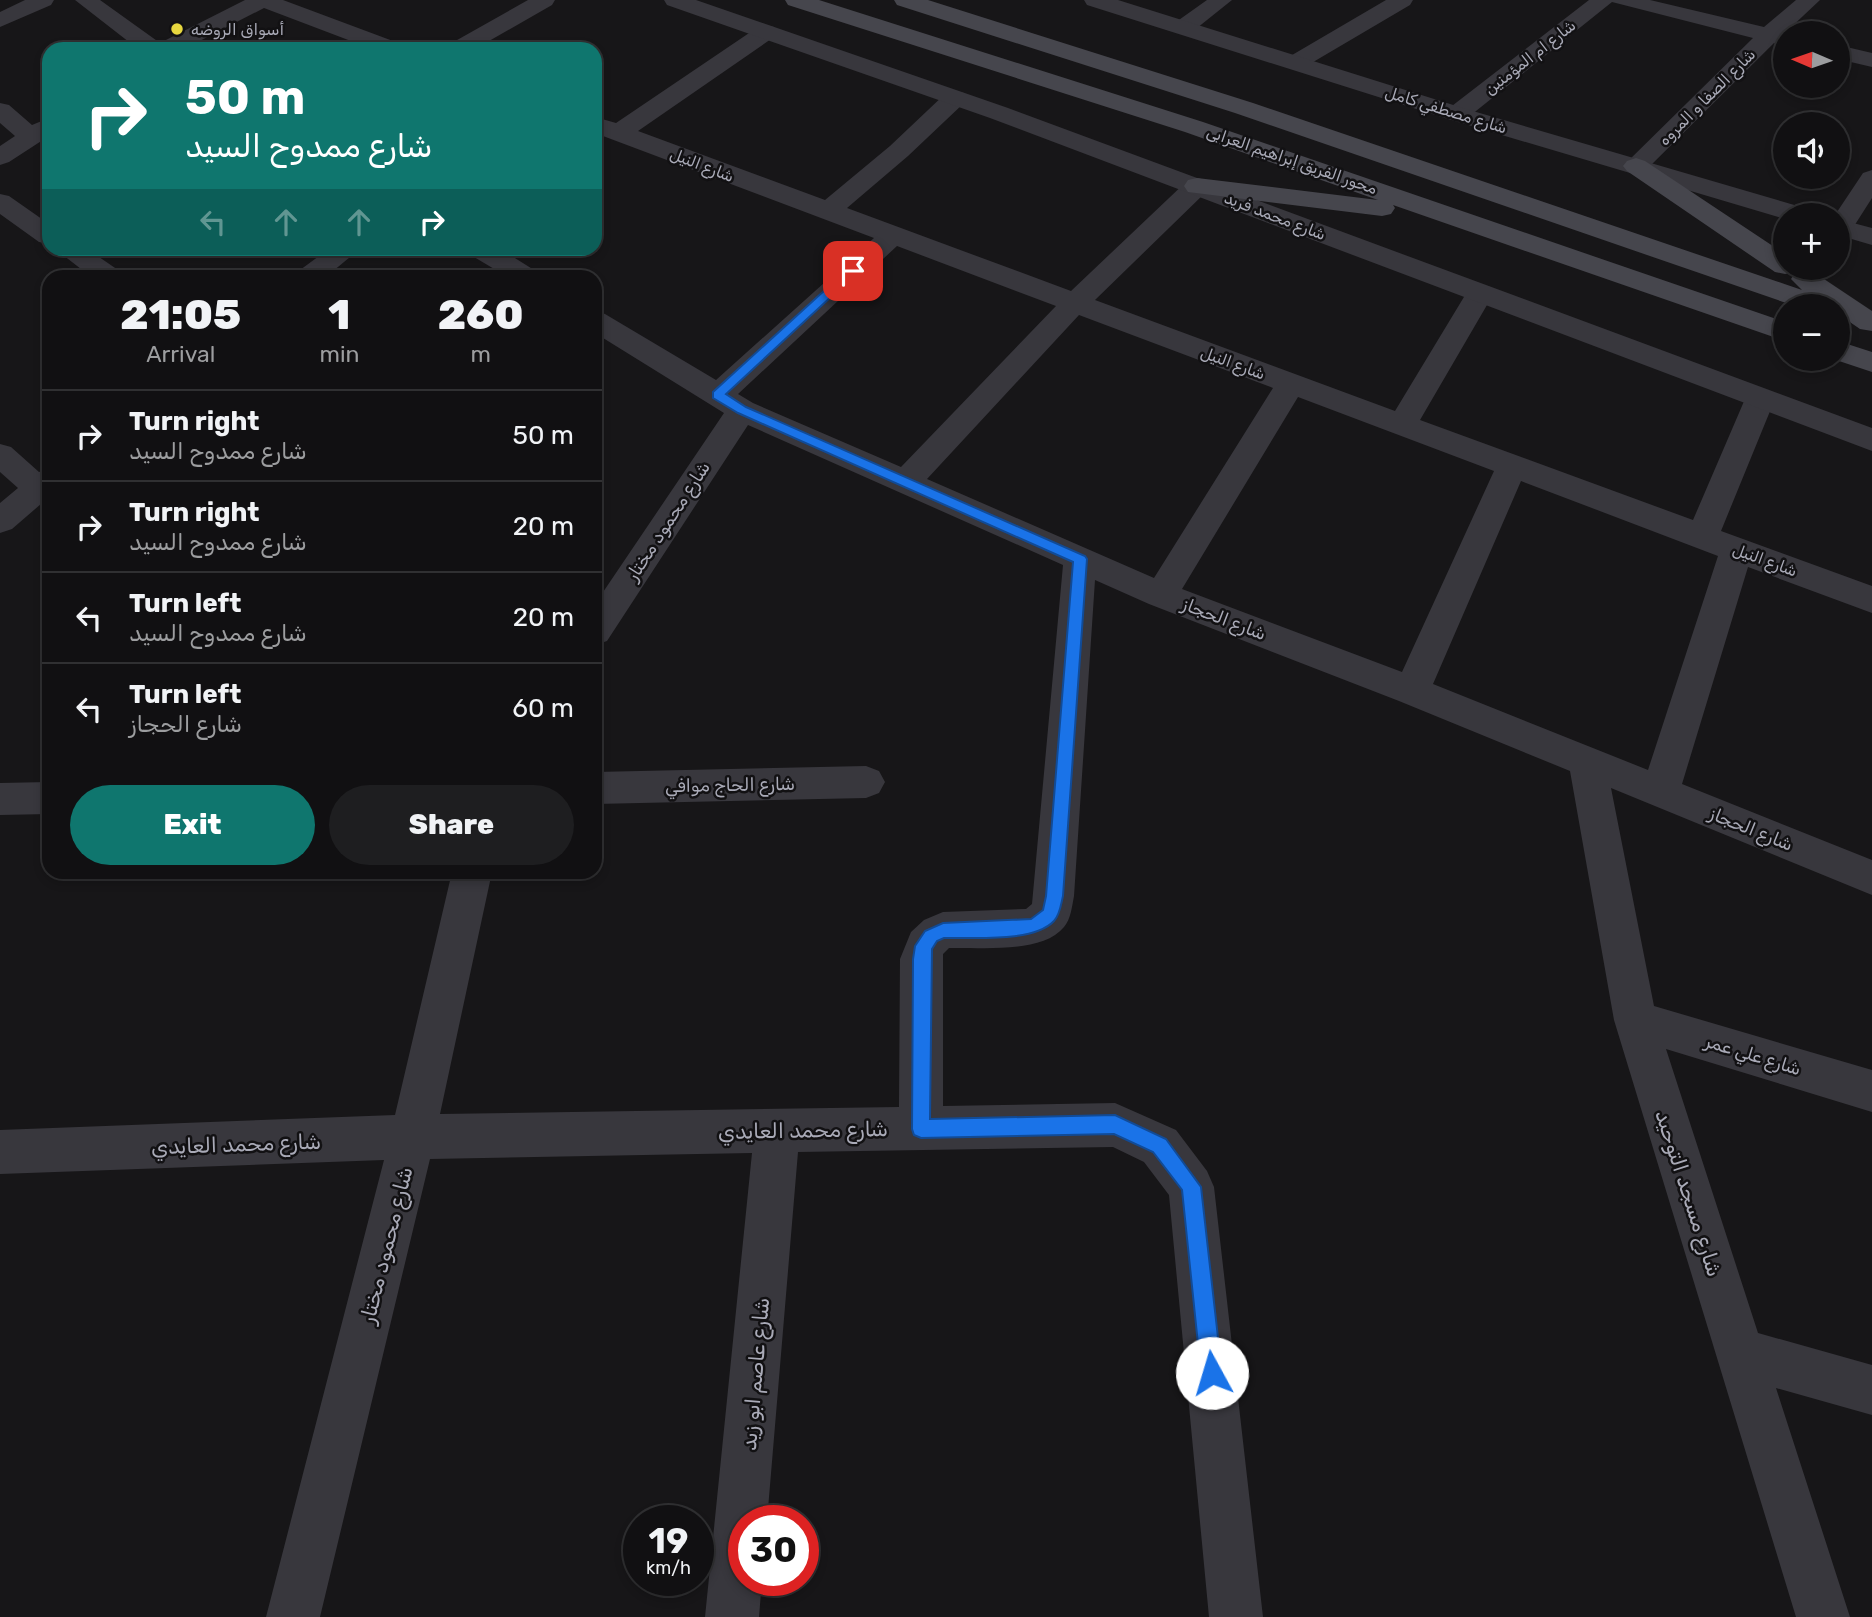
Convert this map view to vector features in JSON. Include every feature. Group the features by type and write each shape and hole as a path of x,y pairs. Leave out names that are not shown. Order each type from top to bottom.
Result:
{"main road":[{"name":"محور الفريق إبراهيم العرابى","path":"796,0 1194,127 1773,328"},
{"name":"محور الفريق إبراهيم العرابى","path":"905,0 1256,113 1787,294"},
{"path":"1636,166 1773,258"},
{"path":"1197,186 1458,217"},
{"path":"1806,280 1871,323"},
{"path":"1850,316 1871,323"},
{"path":"1850,355 1872,363"}],"street":[{"path":"0,20 43,0"},
{"path":"86,0 143,42"},
{"path":"180,42 262,0 369,42"},
{"path":"470,42 544,0"},
{"name":"شارع محمد فريد","path":"675,0 1197,186 1872,440"},
{"name":"شارع مصطفي كامل","path":"1095,0 1457,114 1773,207"},
{"path":"1184,27 1221,0"},
{"path":"1295,63 1402,0"},
{"name":"شارع ام المؤمنين","path":"1457,114 1603,0"},
{"path":"1622,0 1773,36"},
{"name":"شارع الصفا و المروه","path":"1791,21 1809,0"},
{"path":"607,129 766,32"},
{"name":"شارع الصفا و المروه","path":"1636,166 1773,41"},
{"path":"1850,55 1872,60"},
{"path":"827,212 899,151 955,98"},
{"path":"0,110 40,131 0,157"},
{"name":"شارع النيل","path":"607,129 1872,600"},
{"path":"1850,211 1872,178"},
{"path":"906,482 1074,304 1197,186"},
{"path":"0,202 42,231"},
{"path":"1850,230 1872,237"},
{"name":"شارع محمود مختار","path":"602,620 730,402 892,236"},
{"path":"79,256 99,270"},
{"path":"318,270 337,256"},
{"path":"491,256 514,270"},
{"path":"1402,425 1480,293"},
{"name":"شارع الحجاز","path":"602,324 730,402 1161,595 1412,691 1872,878"},
{"path":"1161,595 1291,384"},
{"path":"1702,537 1760,399"},
{"path":"0,455 42,483"},
{"path":"1412,691 1512,466"},
{"path":"0,521 42,486"},
{"path":"1660,792 1737,550"},
{"path":"921,1129 921,959 924,946 931,936 943,930 1034,927 1050,914 1055,896 1080,559"},
{"name":"شارع مسجد التوحيد","path":"1587,762 1635,1020 1823,1617"},
{"name":"شارع الحاج موافي","path":"602,788 866,782"},
{"path":"0,799 42,797"},
{"name":"شارع محمود مختار","path":"293,1617 413,1137 470,879"},
{"name":"شارع علي عمر","path":"1635,1020 1872,1091"},
{"name":"شارع محمد العايدي","path":"0,1152 413,1137 1115,1125 1160,1146 1191,1187 1236,1617"},
{"name":"شارع عاصم ابو زيد","path":"732,1617 778,1131"},
{"path":"1740,1353 1872,1390"}],"place":[{"name":"أسواق الروضه","path":"177,29"}],"route":[{"path":"853,271 718,395 742,410 1080,559 1055,896 1050,914 1034,927 943,930 931,936 924,946 921,959 921,1129 1115,1125 1160,1146 1191,1187 1212,1373"}]}
